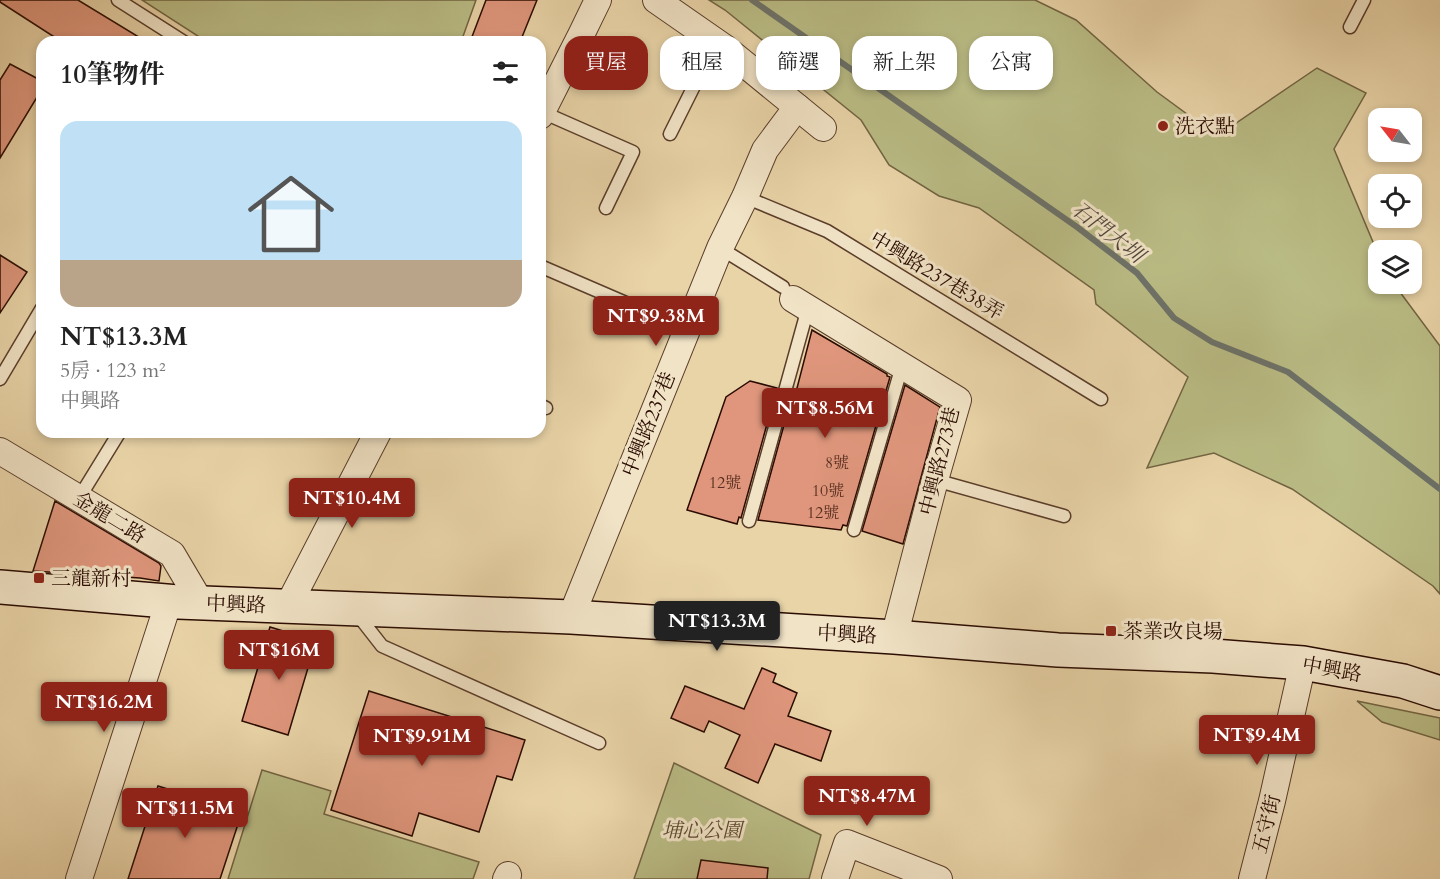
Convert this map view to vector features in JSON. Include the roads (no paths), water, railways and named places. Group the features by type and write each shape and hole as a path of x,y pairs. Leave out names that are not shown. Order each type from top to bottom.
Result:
{"street":[{"path":"546,104 598,0"},
{"path":"656,0 708,36"},
{"path":"744,64 823,128"},
{"name":"中興路237巷","path":"571,617 720,248 765,150 797,107"},
{"name":"中興路273巷","path":"795,298 958,400 894,636"},
{"path":"288,606 375,438"},
{"name":"金龍二路","path":"0,451 172,554 185,602"},
{"name":"中興路","path":"0,586 185,602 571,617 894,636 1058,650 1213,656 1303,663 1403,681 1440,693"},
{"path":"79,879 185,602"},
{"name":"五守街","path":"1252,879 1303,663"},
{"path":"835,879 847,843 939,879"}],"lane":[{"path":"118,0 175,36"},
{"path":"1350,27 1364,0"},
{"path":"670,134 692,90"},
{"path":"546,116 633,152 606,208"},
{"name":"中興路237巷38弄","path":"745,197 827,231 1101,399"},
{"path":"720,248 795,298 749,521"},
{"path":"546,269 686,329"},
{"path":"0,379 36,318"},
{"path":"854,530 902,366"},
{"path":"79,498 116,438"},
{"path":"935,480 1064,516"},
{"path":"353,609 382,646 598,743"}],"waterway":[{"name":"石門大圳","path":"752,0 1077,227 1137,273 1174,318 1212,342 1288,372 1440,489"}],"place":[{"name":"洗衣點","path":"1163,126"},
{"name":"三龍新村","path":"39,578"},
{"name":"茶業改良場","path":"1111,631"}],"park label":[{"name":"埔心公園","path":"702,830"}]}
